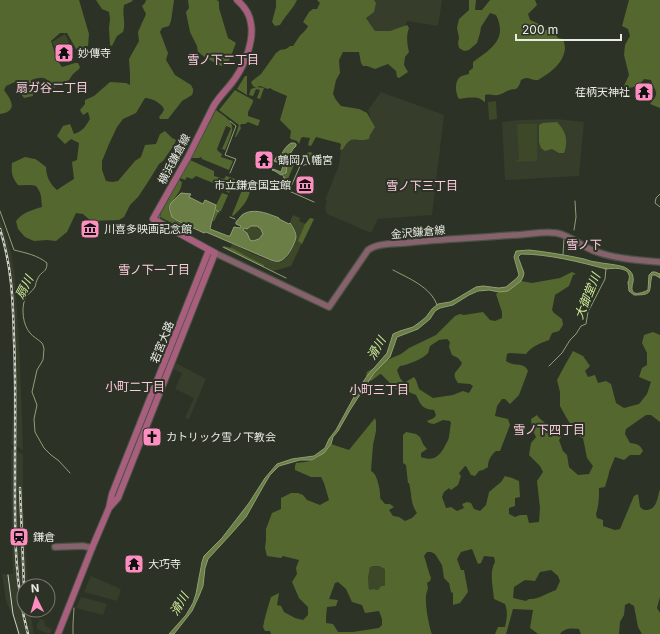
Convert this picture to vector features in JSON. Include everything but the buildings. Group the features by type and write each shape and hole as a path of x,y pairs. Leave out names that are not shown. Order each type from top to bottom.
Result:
{"main road":[{"name":"横浜鎌倉線","path":"215,253 153,219 188,157 213,107 240,72 244,62 249,48 251,23 244,7 237,0"},
{"name":"金沢鎌倉線","path":"215,253 329,307 368,250 382,245 432,240 556,233 570,238 582,246 597,252 623,258 660,262"},
{"name":"若宮大路","path":"114,498 209,250"},
{"name":"若宮大路","path":"58,634 92,548 215,253"},
{"path":"56,547 83,546 92,548"}],"shaded area":[{"path":"0,0 79,0 89,34 88,46 76,49 67,33 60,33 51,41 62,67 78,63 80,67 69,80 60,83 54,88 44,78 31,80 33,96 24,98 15,82 6,86 4,90 12,105 9,111 0,114"},
{"path":"96,0 133,1 124,5 123,32 117,36 112,46 110,45 109,12 102,9"},
{"path":"146,0 174,0 169,26 162,28 160,32 168,53 166,60 175,75 191,85 193,92 192,95 182,101 168,119 160,119 159,117 164,109 159,103 145,98 136,113 123,119 117,127 102,161 102,170 106,181 118,181 135,161 141,157 145,145 156,144 160,134 165,131 176,140 174,145 163,161 159,164 138,197 130,205 124,217 119,220 91,221 83,214 76,213 67,232 56,241 34,241 25,237 18,229 16,221 25,213 42,207 41,196 36,186 18,185 12,175 12,163 25,157 36,160 46,167 49,180 57,190 74,179 72,162 77,160 79,143 71,139 65,144 57,136 63,126 70,124 74,134 80,132 84,128 90,119 88,112 83,115 80,110 85,104 85,100 94,96 110,82 126,83 130,85 129,59 139,41 138,32 146,14 142,6"},
{"path":"188,0 217,0 219,2 219,8 228,38 236,43 229,61 221,66 198,52 197,46 190,32 186,12 189,8"},
{"path":"276,0 297,0 280,25 275,26 272,22 276,7"},
{"path":"317,0 374,0 376,3 374,12 366,18 375,31 390,31 407,25 409,28 407,40 409,52 405,57 404,65 408,72 399,78 397,77 396,71 388,64 375,69 363,66 359,52 343,52 339,60 340,73 336,80 333,94 341,106 359,109 367,113 375,127 369,139 351,140 343,149 340,150 341,144 316,137 311,146 308,145 310,138 301,138 299,144 297,141 290,138 291,131 280,120 287,96 270,88 268,89 260,86 254,87 251,83 252,81 261,74 276,53 280,50 293,46 308,26 303,22 309,12 313,9 317,9 320,3"},
{"path":"373,0 442,0 438,26 407,21 403,31 373,36 363,17"},
{"path":"469,0 476,0 475,10 482,10 490,0 535,0 537,5 528,14 530,20 539,24 545,30 553,30 558,38 563,39 565,49 559,64 538,80 528,78 524,79 521,80 516,89 498,95 485,95 485,102 480,98 459,99 456,90 456,83 459,78 469,74 469,71 473,68 473,62 486,53 496,43 500,31 496,15 490,13 481,27 477,43 469,50 464,51 459,48 457,28 459,19 469,10"},
{"path":"629,0 660,0 660,108 650,104 656,95 651,80 644,79 640,84 630,88 623,88 629,75 624,55 625,45 630,36 628,29 622,26"},
{"path":"65,34 69,42 68,47 58,53 52,42"},
{"path":"245,76 247,76 247,95 237,89"},
{"path":"257,87 264,88 260,99 257,98 260,90 256,89 253,96 249,95 251,89"},
{"path":"235,90 253,100 248,116 260,120 258,126 248,122 241,124 241,128 236,137 239,125 219,110"},
{"path":"381,92 444,115 432,215 378,219 371,233 327,214 325,208 327,201 325,200 339,165 342,143 345,139 374,128 368,110"},
{"path":"496,101 497,119 489,120 488,102"},
{"path":"216,110 228,119 232,126 231,134 225,150 222,149 231,128 226,126 217,149 222,154 221,157 233,161 229,170 202,159 201,157 191,158"},
{"path":"557,119 584,122 579,176 506,180 502,122"},
{"path":"557,122 562,128 566,138 564,153 559,153 552,149 545,151 541,148 539,142 539,125 543,123"},
{"path":"517,124 537,124 537,161 516,162 516,160 519,160"},
{"path":"291,143 296,144 296,146 290,154 285,156 287,167 286,173 281,175 272,170 281,172 283,163 281,161 274,161 277,156 281,155 286,147"},
{"path":"310,152 322,157 320,162 311,159 304,163 307,153"},
{"path":"296,158 287,181 285,183 281,182 287,169 286,161 291,162"},
{"path":"190,160 214,171 214,176 224,179 226,176 235,179 229,193 224,190 223,187 196,176 192,179 187,177 185,180 180,178"},
{"path":"179,180 182,182 180,189 168,208 174,219 189,228 188,231 160,217"},
{"path":"244,185 250,187 249,195 242,207 233,216 232,215"},
{"path":"181,193 191,194 189,197 203,204 205,200 216,205 210,229 228,236 230,236 234,227 240,228 241,226 236,224 236,222 242,215 256,211 266,213 289,224 290,223 296,237 290,251 283,260 273,261 176,220 172,217 169,208 171,203","holes":["251,226 257,226 261,229 263,234 259,239 253,241 250,240 247,233 243,230 244,228 247,229"]},
{"path":"222,193 228,195 221,211 219,211 213,221 216,205"},
{"path":"293,215 300,218 299,221 310,226 291,266 273,271 229,250 232,244 270,261 283,261 289,254 296,240 296,232 290,222"},
{"path":"310,218 314,219 302,244 298,241 305,224"},
{"path":"0,219 11,253 15,277 23,450 11,444 14,391 13,314 8,265 0,234"},
{"path":"257,226 261,229 263,234 259,239 253,241 250,240 247,233 243,230 244,228"},
{"path":"224,246 234,249 264,265 264,267 224,248"},
{"path":"529,250 624,267 632,274 632,290 635,293 648,290 649,275 652,272 660,274 660,278 652,275 648,293 634,295 629,291 628,272 623,269 606,269 553,257 521,254 518,257 524,273 523,277 521,281 508,291 478,291 453,305 440,308 435,311 430,319 418,329 397,337 390,357 374,373 324,453 312,460 300,460 279,466 270,475 246,517 208,559 205,568 203,586 192,611 174,634 169,634 186,615 193,603 204,556 222,538 249,503 265,478 277,464 292,459 314,456 325,448 360,386 387,353 393,334 413,327 426,317 438,304 450,302 476,287 506,287 519,275 514,257 516,251"},
{"path":"572,272 576,274 573,275 569,286 555,295 552,310 562,319 563,325 559,331 552,333 549,340 530,349 526,354 507,354 506,361 524,366 528,371 519,395 510,404 505,399 502,399 497,406 495,416 508,419 510,425 500,451 496,451 491,456 488,467 479,471 475,476 471,475 465,466 459,473 461,476 458,485 451,490 449,488 444,492 442,497 446,508 451,507 457,511 464,508 462,504 467,502 471,503 474,509 480,511 486,505 489,492 501,482 505,476 519,481 520,497 515,498 515,506 509,508 509,514 515,517 527,515 529,523 539,522 540,508 537,481 543,472 540,466 529,455 531,443 536,437 532,429 531,419 537,415 546,423 557,428 561,437 559,440 563,451 567,455 569,467 578,475 589,474 593,466 587,458 583,438 580,437 576,429 571,425 560,406 560,392 557,380 573,351 583,356 590,366 585,371 588,377 595,375 598,383 606,381 611,384 616,403 624,408 639,404 647,394 651,382 639,377 642,368 647,365 647,353 642,343 644,335 653,332 660,335 660,422 651,415 646,415 626,429 625,434 630,443 638,445 643,451 640,455 630,455 624,460 615,457 605,487 599,488 596,514 597,518 603,520 603,526 615,530 620,529 634,496 638,494 640,507 644,510 652,509 656,504 660,489 660,597 657,608 660,613 660,634 642,634 638,627 634,606 629,603 625,605 624,615 620,622 619,634 581,634 579,629 568,629 560,634 538,634 530,628 533,610 513,609 506,634 495,634 498,627 505,627 507,612 505,604 494,599 492,570 495,562 494,557 484,556 481,563 478,564 472,549 461,552 457,559 461,570 464,570 468,592 460,603 453,605 453,593 451,592 449,583 444,578 442,565 435,554 431,552 427,552 424,556 431,578 427,583 428,589 426,600 432,634 271,634 270,631 265,631 263,627 271,597 279,593 277,605 281,606 284,612 295,618 303,620 308,615 308,607 299,598 292,582 297,574 296,568 299,560 283,556 281,558 267,556 265,548 266,529 272,513 281,509 281,498 291,493 298,493 303,495 307,500 320,505 329,500 321,477 311,477 295,470 296,463 313,460 321,455 331,444 349,450 375,418 376,431 373,445 371,471 375,474 378,481 380,498 385,504 390,504 394,507 389,510 393,516 399,517 405,521 412,518 417,513 412,502 406,465 403,463 403,435 406,432 416,434 420,437 427,449 421,453 421,457 430,459 439,455 448,439 451,423 450,421 443,420 434,424 429,423 427,421 434,418 436,415 434,410 427,409 422,406 416,395 404,390 397,390 381,374 370,381 366,376 367,372 387,360 401,354 409,348 436,335 455,316 460,314 464,315 483,312 490,320 495,321 502,318 502,312 496,294 499,292 508,291 521,281 532,283 560,278","holes":["447,339 450,342 449,347 452,355 458,358 462,363 455,376 458,383 470,384 473,386 469,393 463,391 453,395 433,398 419,389 414,377 404,383 400,378 397,370 400,366 411,363 422,357 428,353 430,346 439,340","379,566 385,569 385,586 381,586 378,590 369,590 368,578 370,567","551,570 558,576 560,581 556,590 526,601 513,598 514,587 525,580 535,581 540,572","338,582 346,589 352,602 362,605 365,613 379,611 382,619 382,625 379,628 353,632 338,632 333,624 326,623 327,607 336,606 338,600 329,599 335,583"]},
{"path":"176,363 206,379 189,419 185,418 194,398 175,389 182,373 173,369"},
{"path":"11,449 23,454 23,501 28,578 16,578 16,618 31,618 34,634 18,634 6,601 2,574 13,574"},
{"path":"379,566 385,569 385,587 378,590 373,589 369,591 368,578 370,567"},
{"path":"91,576 121,589 117,601 84,592"},
{"path":"81,597 107,604 103,615 76,608"},
{"path":"39,619 44,620 45,626 52,629 50,634 37,629"}],"waterway":[{"path":"222,99 233,87 240,76"},
{"path":"230,121 236,126 225,155 236,159 230,173"},
{"path":"314,202 289,191 300,166 308,164 312,160 323,163"},
{"path":"282,174 285,182 290,185"},
{"path":"660,194 656,198 655,203 660,207"},
{"path":"574,230 576,217 575,201"},
{"name":"扇川","path":"0,211 14,250 35,256 47,263 46,269 39,276 35,287 26,297 23,307 23,317 26,326 33,336 42,343 44,349 43,360 37,370 32,392 37,405 34,419 35,432 44,448 70,473"},
{"path":"159,214 159,218 161,220 192,234"},
{"path":"230,217 235,219"},
{"path":"563,255 564,238"},
{"path":"223,247 286,278"},
{"name":"大御堂川","path":"549,366 562,353 581,326 586,324 588,312 605,279 606,268"},
{"path":"393,270 424,288 430,293 437,305"},
{"path":"73,634 74,608"}],"tram line":[{"path":"8,575 13,614 19,634"}],"railway":[{"path":"0,229 7,257 12,298 15,371 16,550 17,571 23,613 28,634"},
{"path":"20,488 24,578"}],"place":[{"name":"妙傳寺","path":"64,53"},
{"name":"荏柄天神社","path":"644,92"},
{"name":"鶴岡八幡宮","path":"264,160"},
{"name":"市立鎌倉国宝館","path":"305,185"},
{"name":"川喜多映画記念館","path":"90,229"},
{"name":"カトリック雪ノ下教会","path":"152,437"},
{"name":"鎌倉","path":"19,537"},
{"name":"大巧寺","path":"134,564"}],"district":[{"name":"雪ノ下二丁目","path":"223,59"},
{"name":"扇ガ谷二丁目","path":"52,87"},
{"name":"雪ノ下三丁目","path":"422,185"},
{"name":"雪ノ下","path":"584,244"},
{"name":"雪ノ下一丁目","path":"154,269"},
{"name":"小町二丁目","path":"135,386"},
{"name":"小町三丁目","path":"379,389"},
{"name":"雪ノ下四丁目","path":"549,429"}],"water label":[{"name":"滑川","path":"376,348"},
{"name":"滑川","path":"179,604"}]}
